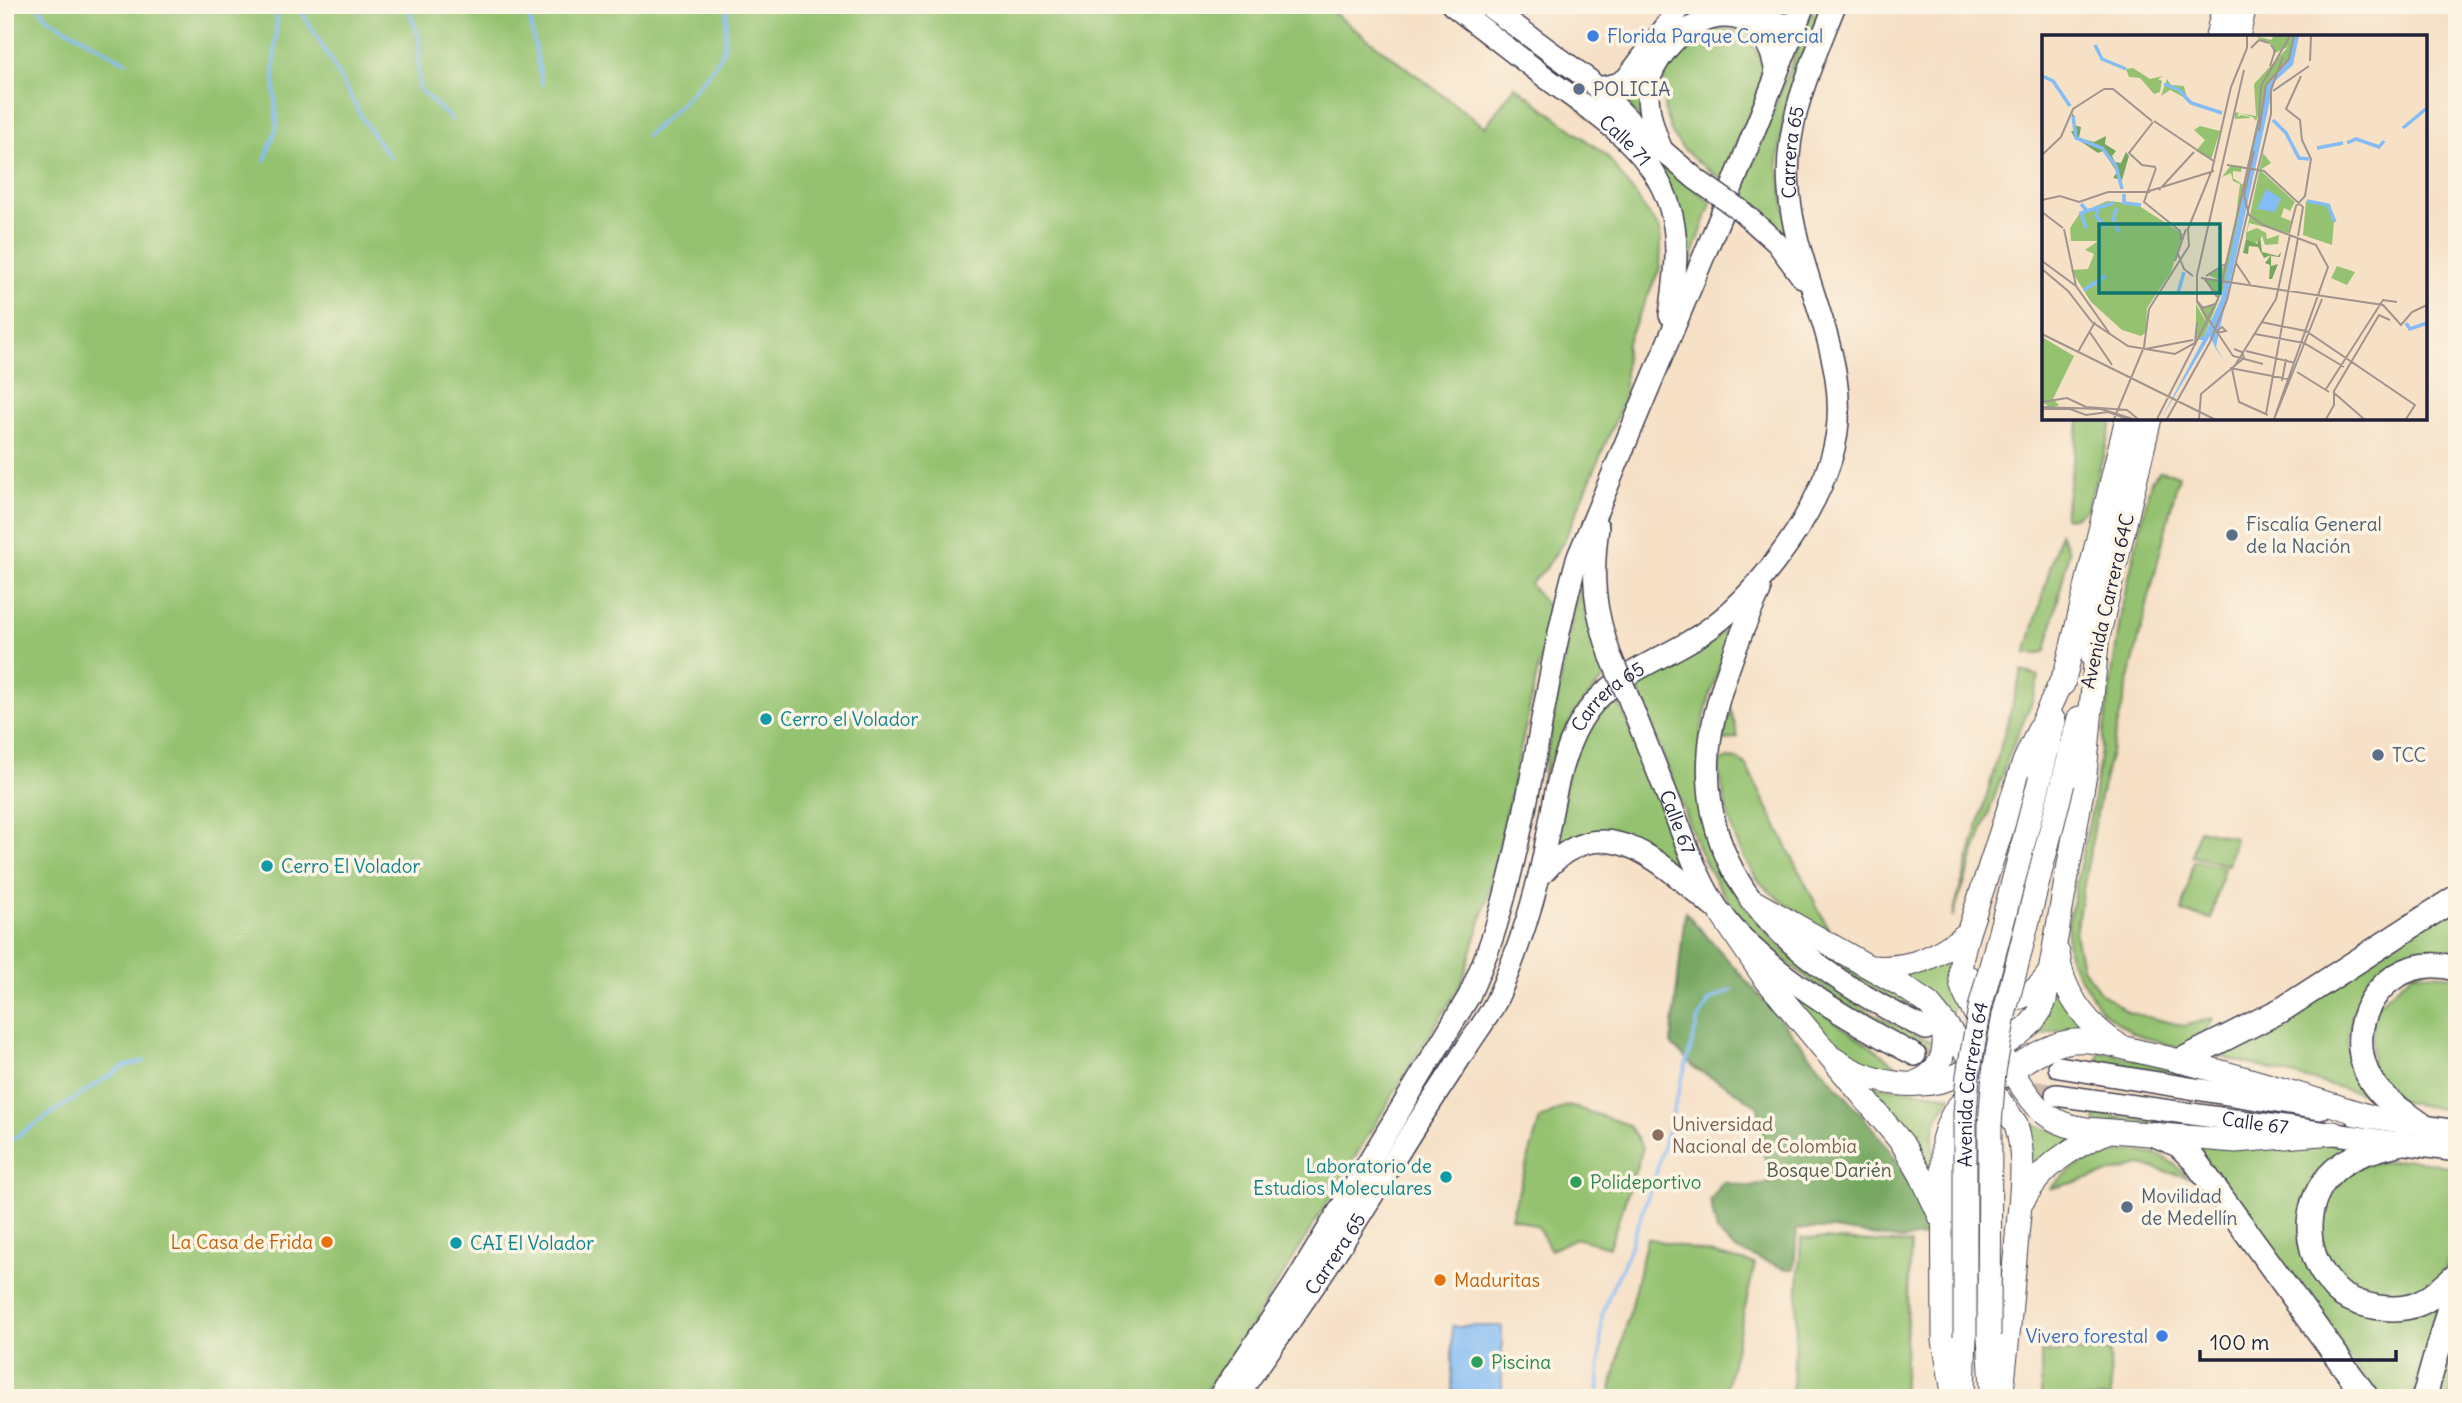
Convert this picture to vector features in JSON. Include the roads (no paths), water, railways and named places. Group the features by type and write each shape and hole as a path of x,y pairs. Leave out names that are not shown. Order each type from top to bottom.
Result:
{"highway":[{"path":"2180,1061 2283,1009 2457,897"},
{"path":"2422,1125 2382,1096 2368,1076 2359,1053 2361,1028 2368,1005 2381,987 2402,972 2422,965 2446,965 2457,969"},
{"path":"2154,1134 2179,1145 2190,1154 2368,1398"},
{"path":"2400,1143 2354,1157 2342,1164 2323,1183 2311,1207 2309,1220 2312,1252 2334,1289 2361,1304 2383,1308 2417,1304 2457,1275"},
{"path":"2424,1398 2457,1281"}],"main road":[{"name":"Calle 71","path":"1452,5 1608,124 1639,153 1654,173 1669,203 1676,239 1674,282 1665,345"},
{"name":"Calle 71","path":"1487,5 1598,88 1663,152 1740,210 1777,243 1811,290"},
{"path":"1598,88 1626,79 1682,5"},
{"name":"Carrera 65","path":"1236,1398 1336,1253 1495,1004 1539,877 1563,764 1576,732 1592,704 1626,674 1690,641 1724,618 1750,593 1777,559 1820,487 1831,460 1838,431 1837,388 1828,341 1811,290 1789,193 1789,148 1797,104 1835,5"},
{"path":"2217,35 2224,5"},
{"path":"2238,35 2245,5"},
{"path":"1663,152 1652,122 1648,90 1652,70 1683,30 1700,19 1721,12 1740,12 1750,6 1776,24 1783,25 1800,14"},
{"path":"1721,12 1748,23 1761,33 1771,50 1776,78"},
{"name":"Carrera 65","path":"1218,1398 1293,1287 1469,996 1482,966 1496,929 1512,868 1573,573 1582,544 1776,78 1800,14"},
{"name":"Avenida Carrera 64C","path":"2040,779 2127,420"},
{"name":"Avenida Carrera 64C","path":"2063,783 2150,420"},
{"name":"Calle 67","path":"1603,494 1594,554 1593,585 1598,617 1611,657 1696,866 1722,915 1762,955 1821,1000 1915,1055"},
{"name":"Calle 67","path":"1777,559 1755,601 1716,710 1709,751 1709,799 1717,837 1731,869 1751,900 1802,953 1855,991 1932,1022"},
{"path":"1834,1059 1874,1080 1914,1083 1951,1077 2022,1033 2036,1018 2045,1000 2085,774 2097,643"},
{"path":"2052,1105 2032,1101 1964,993 1961,984 1962,956 1968,933 2024,762 2066,671"},
{"name":"Avenida Carrera 64","path":"1963,1398 1965,1114 1968,1075 1980,1008 2040,779"},
{"name":"Avenida Carrera 64","path":"1992,1398 1989,1336 1990,1125 1994,1072 2007,1002 2063,783"},
{"path":"1539,877 1556,859 1576,847 1598,843 1622,845 1651,858 1722,915 1764,977 1902,1143 1921,1175 1944,1225"},
{"path":"1751,900 1915,994 1932,1022 1975,1064 2016,1124 2020,1140 2022,1178 2001,1398"},
{"path":"1868,967 1899,967 1921,963 1968,933"},
{"path":"2056,933 2059,966 2072,997 2095,1028 2123,1048"},
{"path":"1962,956 1965,968 1979,988 2001,998 2028,996 2049,973"},
{"path":"1914,1083 1933,1073 1943,1057 1944,1031 1932,1022"},
{"path":"1954,1398 1944,1340 1943,1140 1949,1117 1962,1102 2011,1069 2043,1051 2067,1042 2081,1041 2226,1072 2372,1117"},
{"path":"2067,1042 2050,1054 2038,1072 2037,1094 2074,1127 2236,1141 2334,1133"},
{"name":"Calle 67","path":"2059,1067 2457,1131"},
{"name":"Calle 67","path":"2052,1105 2334,1133 2457,1151"},
{"path":"2019,1208 2033,1184 2048,1167 2076,1147 2109,1131"},
{"path":"1943,1173 1952,1149 1959,1140 1976,1132 1986,1132 1998,1136 2009,1145 2017,1159 2022,1178"}],"water":[{"name":"Piscina","path":"1452,1326 1502,1326 1502,1398 1452,1398"}],"waterway":[{"path":"37,5 49,19 126,62"},
{"path":"265,160 277,127 274,75 277,17 271,5"},
{"path":"296,5 364,120 390,157"},
{"path":"407,5 419,38 419,89 451,119"},
{"path":"524,5 529,15 542,84"},
{"path":"646,136 689,95 719,59 724,45 727,5"},
{"path":"1598,1398 1602,1316 1655,1177 1698,1021 1709,1001 1732,990"},
{"path":"5,1144 123,1067 144,1061"}],"tunnel":[{"path":"1915,1055 1950,1071 1984,1081 2056,1095"}],"place":[{"name":"Florida Parque Comercial","path":"1593,36"},
{"name":"POLICIA","path":"1579,89"},
{"name":"Fiscalía General de la Nación","path":"2232,535"},
{"name":"Cerro el Volador","path":"766,719"},
{"name":"TCC","path":"2378,755"},
{"name":"Cerro El Volador","path":"267,866"},
{"name":"Universidad Nacional de Colombia","path":"1658,1135"},
{"name":"Laboratorio de Estudios Moleculares","path":"1446,1177"},
{"name":"Polideportivo","path":"1576,1182"},
{"name":"Movilidad de Medellín","path":"2127,1207"},
{"name":"La Casa de Frida","path":"327,1242"},
{"name":"CAI El Volador","path":"456,1243"},
{"name":"Maduritas","path":"1440,1280"},
{"name":"Vivero forestal","path":"2162,1336"},
{"name":"Piscina","path":"1477,1362"}],"park label":[{"name":"Bosque Darién","path":"1829,1170"}]}
